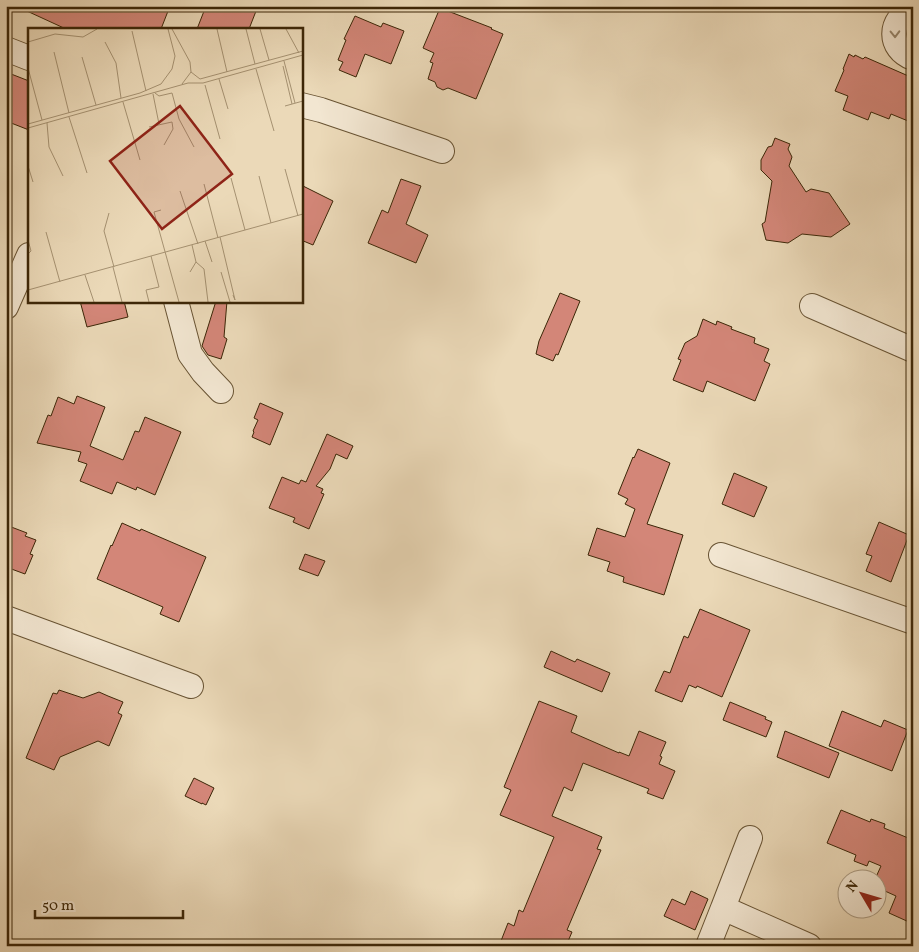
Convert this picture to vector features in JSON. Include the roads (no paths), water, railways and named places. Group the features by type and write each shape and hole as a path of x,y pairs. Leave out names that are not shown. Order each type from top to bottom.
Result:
{"street":[{"path":"913,9 900,17 894,32 898,48 904,54 913,58"},
{"path":"6,49 28,58"},
{"path":"302,106 321,110 442,150"},
{"path":"9,296 28,257"},
{"path":"176,302 190,354 203,372 221,391"},
{"path":"812,306 913,350"},
{"path":"721,555 913,622"},
{"path":"6,618 191,686"},
{"path":"708,946 750,838"},
{"path":"723,908 809,946"}]}
